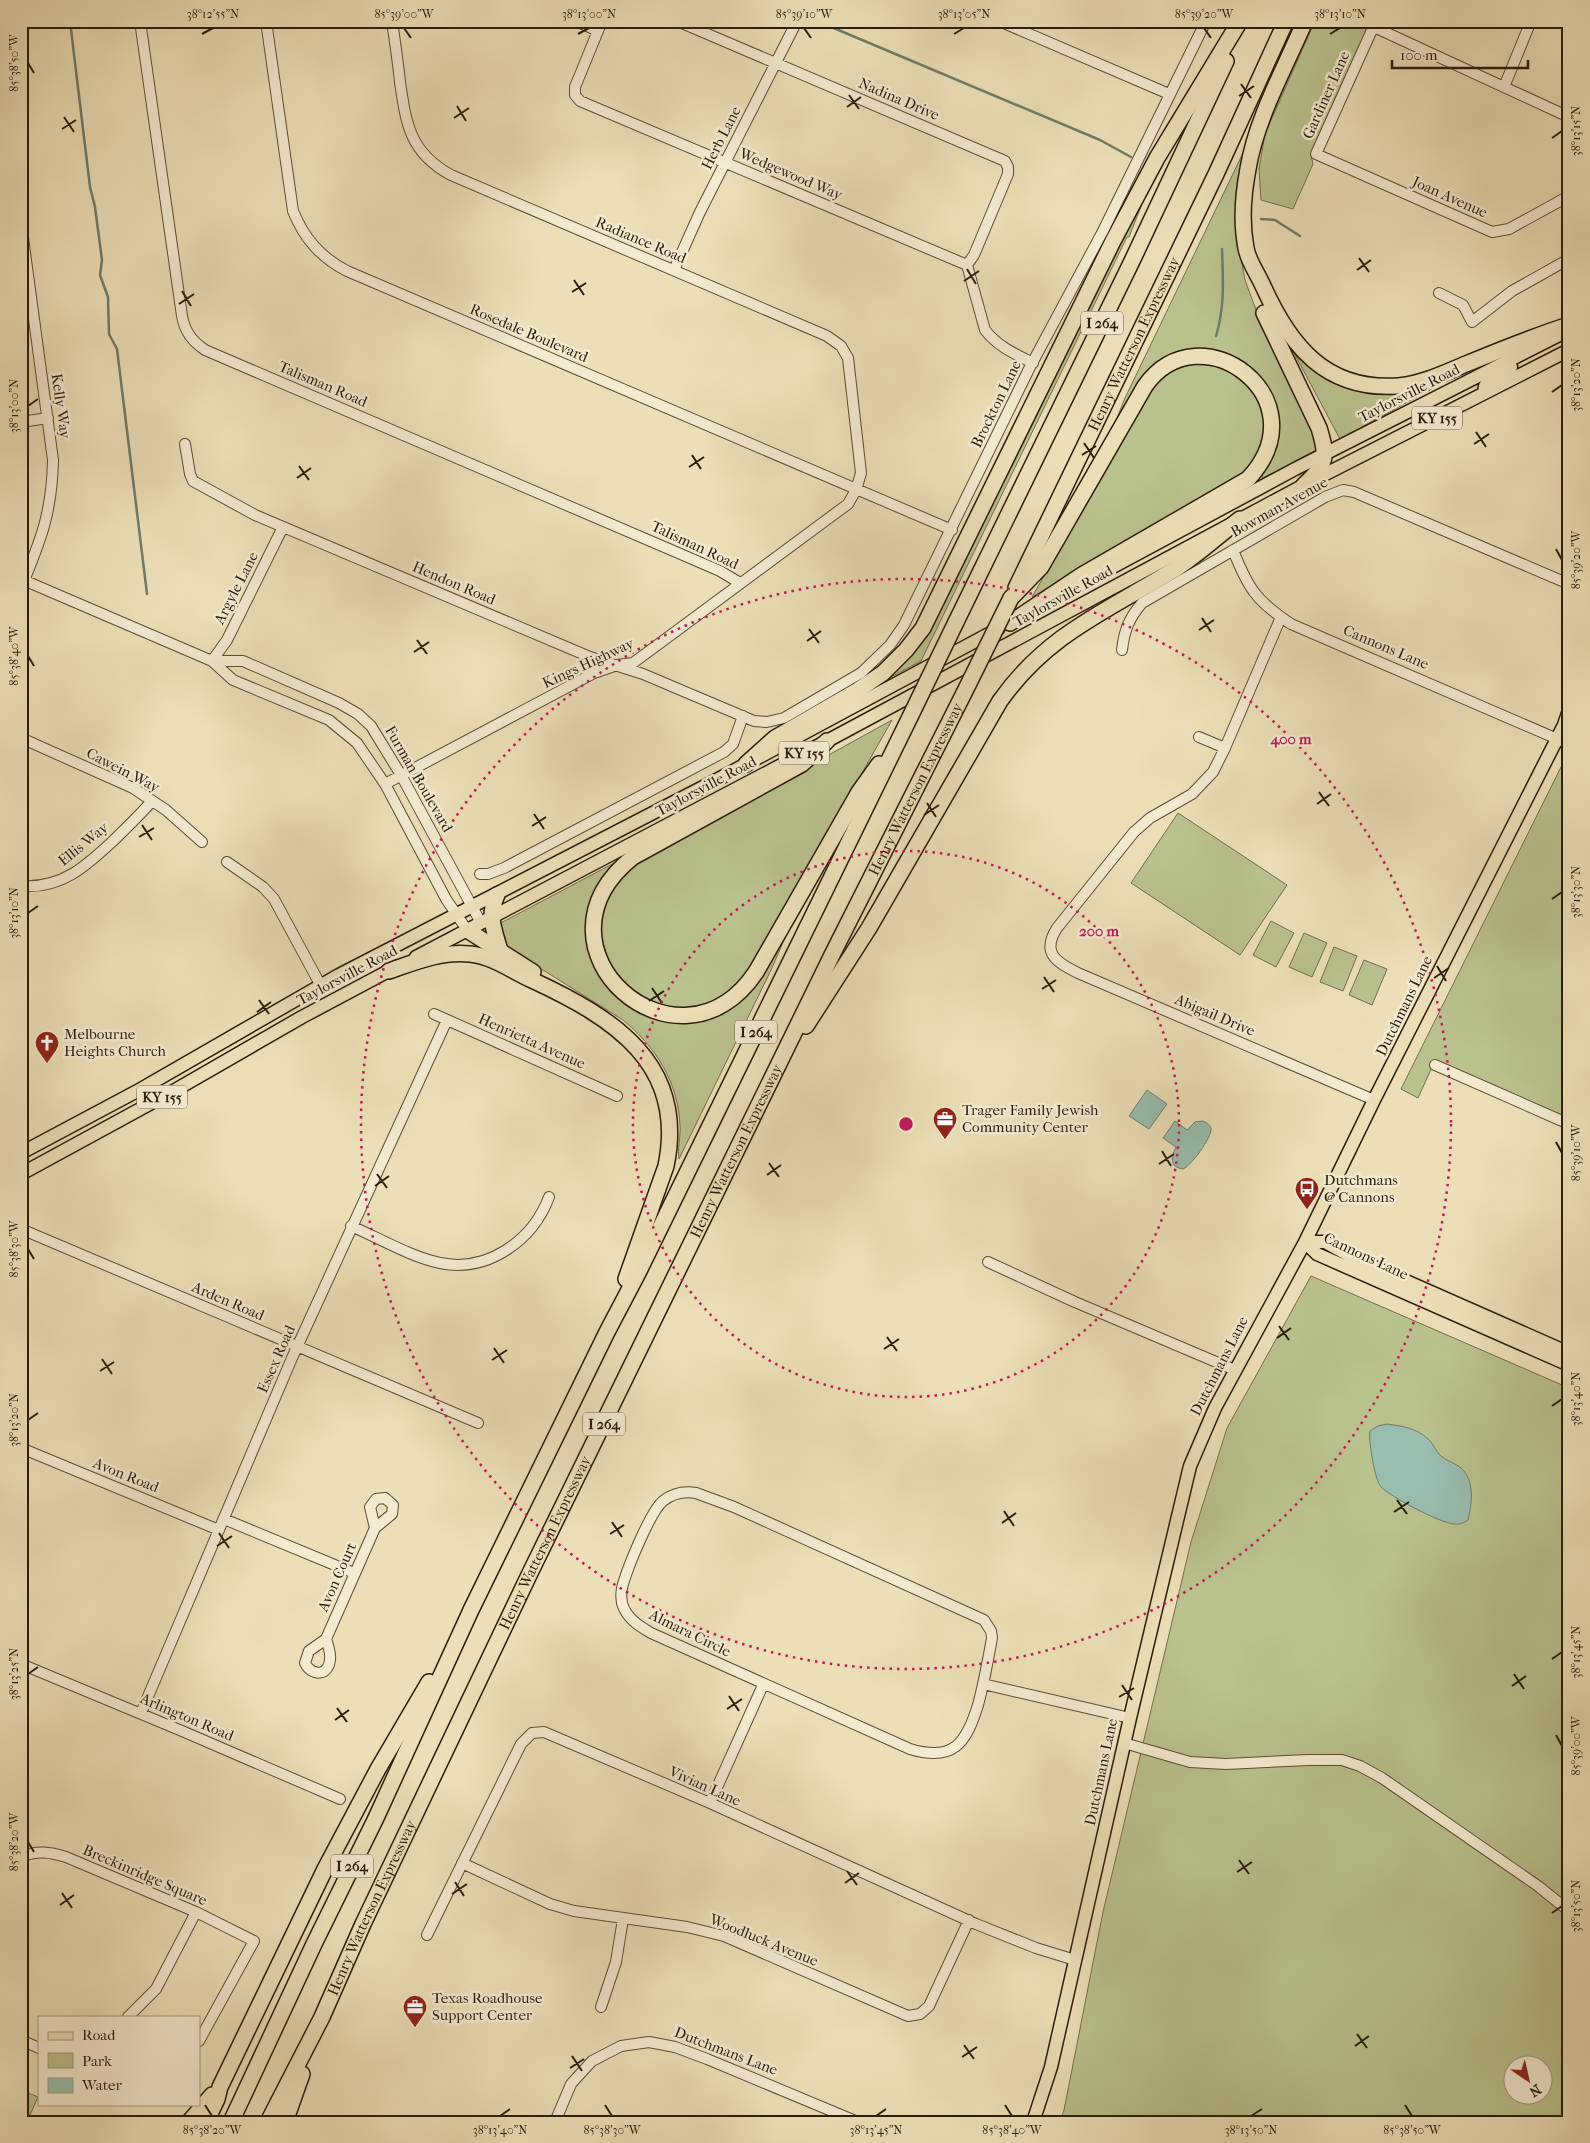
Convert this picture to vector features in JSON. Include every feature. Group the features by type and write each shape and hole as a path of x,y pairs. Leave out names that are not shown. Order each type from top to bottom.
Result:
{"highway":[{"path":"746,764 775,738 883,673 906,650 922,628 1113,241 1157,158 1240,21"},
{"name":"I 264","path":"231,2122 314,1944 376,1818 471,1610 607,1332 638,1273 1132,261 1244,21"},
{"name":"Henry Watterson Expressway","path":"268,2122 322,2017 363,1924 482,1672 768,1086 1011,598 1216,174 1286,21"},
{"path":"1305,21 1257,133 1248,167 1244,200 1246,251 1275,312 1299,347 1326,371 1364,384 1396,386 1419,382 1539,334 1569,325"},
{"path":"1255,268 1257,296 1319,428 1326,453 1321,468 1304,485"},
{"path":"1010,623 1082,575 1248,479 1260,465 1266,454 1272,430 1267,404 1252,380 1244,372 1228,363 1218,359 1202,357 1175,362 1155,375 1145,386 1041,567 1011,598"},
{"path":"768,1086 869,928 988,720 1013,682 1040,654 1063,636 1178,567 1240,519"},
{"path":"827,741 802,764 633,858 617,870 599,897 594,929 596,949 606,972 626,995 648,1010 666,1014 686,1015 727,1002 744,988 756,972 859,792 906,724"},
{"path":"497,894 486,920 493,930 500,950"},
{"path":"467,930 488,945 500,950 529,968 558,992"},
{"path":"389,971 427,957 452,954 472,954 496,961 558,992 608,1021 634,1043 657,1074 667,1101 670,1149 666,1166 607,1332"},
{"path":"206,2122 220,2087 325,1869 378,1768 471,1610"},
{"path":"285,2122 322,2017"},
{"path":"189,2122 220,2087"}],"main road":[{"name":"Taylorsville Road","path":"21,1153 141,1089 339,975 746,764 1326,453 1569,330"},
{"path":"1484,395 1485,386 1488,383 1537,347"},
{"name":"Taylorsville Road","path":"21,1174 302,1017 827,741 1304,485 1484,395 1569,350"},
{"name":"Dutchmans Lane","path":"1033,2122 1052,2067 1124,1743 1190,1466 1205,1430 1235,1370 1306,1242 1374,1100 1569,710"},
{"name":"Cannons Lane","path":"1306,1242 1325,1242 1356,1259 1569,1352"},
{"name":"Cannons Lane","path":"1306,1242 1317,1254 1569,1365"},
{"path":"1043,2122 1046,2109 1044,2090"}],"street":[{"name":"Talisman Road","path":"140,21 182,316 187,332 198,345 205,350 676,552 740,583"},
{"name":"Rosedale Boulevard","path":"266,21 293,211 311,244 328,260 356,274 952,530"},
{"name":"Radiance Road","path":"392,21 407,125 420,150 433,164 451,175 827,336 841,346 849,364 861,473 856,490"},
{"name":"Wedgewood Way","path":"576,21 600,26 575,86 576,97 967,265"},
{"name":"Nadina Drive","path":"677,21 1005,162 1008,167 1008,174 974,255 967,265"},
{"name":"Herb Lane","path":"674,270 725,162 797,21"},
{"path":"999,21 1169,94"},
{"name":"Brockton Lane","path":"743,716 754,721 767,722 784,718 848,681 870,665 890,645 904,624 1033,363 1102,231 1206,21"},
{"path":"1504,87 1532,21"},
{"path":"1375,24 1504,87 1569,116"},
{"name":"Gardiner Lane","path":"1316,154 1375,24"},
{"name":"Joan Avenue","path":"1316,154 1492,232 1509,229 1569,196"},
{"name":"Kelly Way","path":"21,223 53,460 52,491 47,521 22,582"},
{"path":"1438,293 1463,305 1472,322 1512,290 1569,259"},
{"path":"967,265 985,330 1003,347 1033,363"},
{"path":"21,422 48,418"},
{"name":"Hendon Road","path":"185,444 190,474 194,481 255,515 590,657 617,664 743,716"},
{"name":"Kings Highway","path":"385,784 594,674 617,664 632,663 848,504 856,490"},
{"name":"Bowman Avenue","path":"1122,650 1124,632 1129,619 1142,603 1325,496 1342,490 1354,492 1569,584"},
{"name":"Argyle Lane","path":"212,661 227,640 283,527"},
{"name":"Cannons Lane","path":"1233,550 1249,586 1265,605 1281,617 1301,628 1569,744"},
{"name":"Furman Boulevard","path":"22,582 212,661 233,680 315,713 339,726 365,752 385,784 446,899 467,930"},
{"path":"1199,737 1225,748 1281,617"},
{"name":"Furman Boulevard","path":"212,661 243,661 322,695 358,714 371,726 473,907 486,920"},
{"name":"Taylorsville Road","path":"480,874 488,874 504,868 724,752 733,744 743,716"},
{"name":"Cawein Way","path":"21,738 116,780 166,810 202,842"},
{"name":"Abigail Drive","path":"1225,748 1212,772 1200,787 1183,800 1150,818 1126,840 1057,928 1052,936 1051,950 1059,963 1078,973 1374,1100"},
{"name":"Ellis Way","path":"21,886 50,884 76,873 90,863 152,801"},
{"path":"227,862 263,887 274,899 307,956 321,986"},
{"name":"Henrietta Avenue","path":"434,1014 617,1096"},
{"name":"Essex Road","path":"141,1713 351,1226 447,1020"},
{"path":"1435,1064 1569,1124"},
{"path":"351,1226 434,1262 452,1265 471,1263 502,1253 518,1242 540,1218 549,1197"},
{"name":"Arden Road","path":"21,1228 478,1423"},
{"path":"988,1262 1235,1370"},
{"path":"21,1440 32,1452"},
{"name":"Avon Road","path":"21,1448 219,1530"},
{"name":"Almara Circle","path":"691,1492 706,1495 984,1620 991,1631 992,1638 983,1684 971,1726 966,1736 949,1751 935,1754 901,1746 763,1684 651,1633 636,1624 625,1610 621,1593 625,1578 653,1514 663,1501 673,1495 691,1492"},
{"path":"224,1519 354,1573"},
{"name":"Avon Court","path":"326,1639 375,1528"},
{"name":"Arlington Road","path":"21,1664 141,1713 340,1799"},
{"path":"710,1803 763,1684"},
{"path":"983,1684 1130,1718"},
{"name":"Vivian Lane","path":"427,1935 521,1744 532,1733 538,1732 550,1733 969,1920 1036,1948 1075,1960"},
{"path":"1124,1743 1190,1762 1226,1764 1342,1760 1360,1766 1382,1778 1538,1886 1569,1911"},
{"name":"Breckinridge Square","path":"21,1858 30,1853 47,1852 66,1857 196,1912 254,1940 200,2039"},
{"name":"Woodluck Avenue","path":"462,1863 550,1904 574,1911 687,1927 724,1936 908,2016 920,2014 930,2006 969,1920"},
{"path":"129,2016 156,1988 196,1912"},
{"path":"601,2008 616,1962 623,1919"},
{"path":"21,2040 38,2048"},
{"name":"Dutchmans Lane","path":"555,2122 571,2084 592,2060 621,2046 649,2042 676,2047 708,2059 858,2122"}],"green space":[{"path":"1315,21 1371,21 1311,155 1313,164 1293,209 1261,200 1259,169 1265,134"},
{"path":"1243,153 1245,154 1239,247 1245,280 1256,310 1320,448 1263,478 1261,474 1271,455 1258,377 1182,355 1111,433 1125,398"},
{"path":"1147,191 1129,237 1127,237 921,661 883,681 896,669 1113,252"},
{"path":"1295,350 1328,376 1436,384 1437,386 1340,439 1293,351"},
{"path":"1204,363 1232,370 1256,393 1265,419 1264,443 1250,469 1186,510 1032,597 1153,386 1177,370 1189,365"},
{"path":"892,720 753,966 721,999 686,1009 662,1007 630,992 609,964 600,932 605,901 618,879 644,857"},
{"path":"1567,755 1569,755 1569,1122 1434,1063 1418,1098 1401,1089"},
{"path":"1178,813 1287,885 1240,955 1131,883"},
{"path":"616,862 617,864 605,878 593,904 617,995 644,1013 735,1003 757,980 790,926 771,970 679,1159 680,1129 675,1094 663,1066 646,1042 623,1020 511,950 506,946 497,925"},
{"path":"1271,921 1294,933 1276,967 1253,955"},
{"path":"1304,933 1327,943 1312,977 1289,967"},
{"path":"1334,947 1357,956 1343,991 1320,982"},
{"path":"1364,960 1387,969 1372,1005 1349,995"},
{"path":"1311,1276 1569,1388 1569,2122 1060,2122 1064,2110 1103,1912 1191,1542 1227,1428"},
{"path":"21,2090 38,2097 27,2122 21,2122"}],"water":[{"path":"1147,1090 1167,1104 1149,1129 1129,1116"},
{"path":"1175,1121 1187,1130 1195,1122 1203,1121 1211,1128 1208,1138 1200,1151 1191,1163 1183,1169 1175,1166 1172,1161 1176,1147 1163,1138"},
{"path":"1387,1424 1418,1432 1431,1442 1441,1456 1461,1468 1469,1479 1471,1492 1471,1507 1468,1520 1461,1524 1447,1523 1405,1503 1381,1487 1376,1477 1372,1460 1370,1431 1378,1426"}],"waterway":[{"path":"70,21 90,187 95,207 102,260 100,275 108,297 109,334 117,349 147,594"},
{"path":"817,21 1100,140 1131,157"},
{"path":"1261,219 1275,220 1300,236"},
{"path":"1216,336 1222,304 1222,249"}],"place":[{"name":"Melbourne Heights Church","path":"47,1064"},
{"name":"Trager Family Jewish Community Center","path":"945,1140"},
{"name":"Dutchmans @ Cannons","path":"1307,1210"},
{"name":"Texas Roadhouse Support Center","path":"415,2028"}]}
